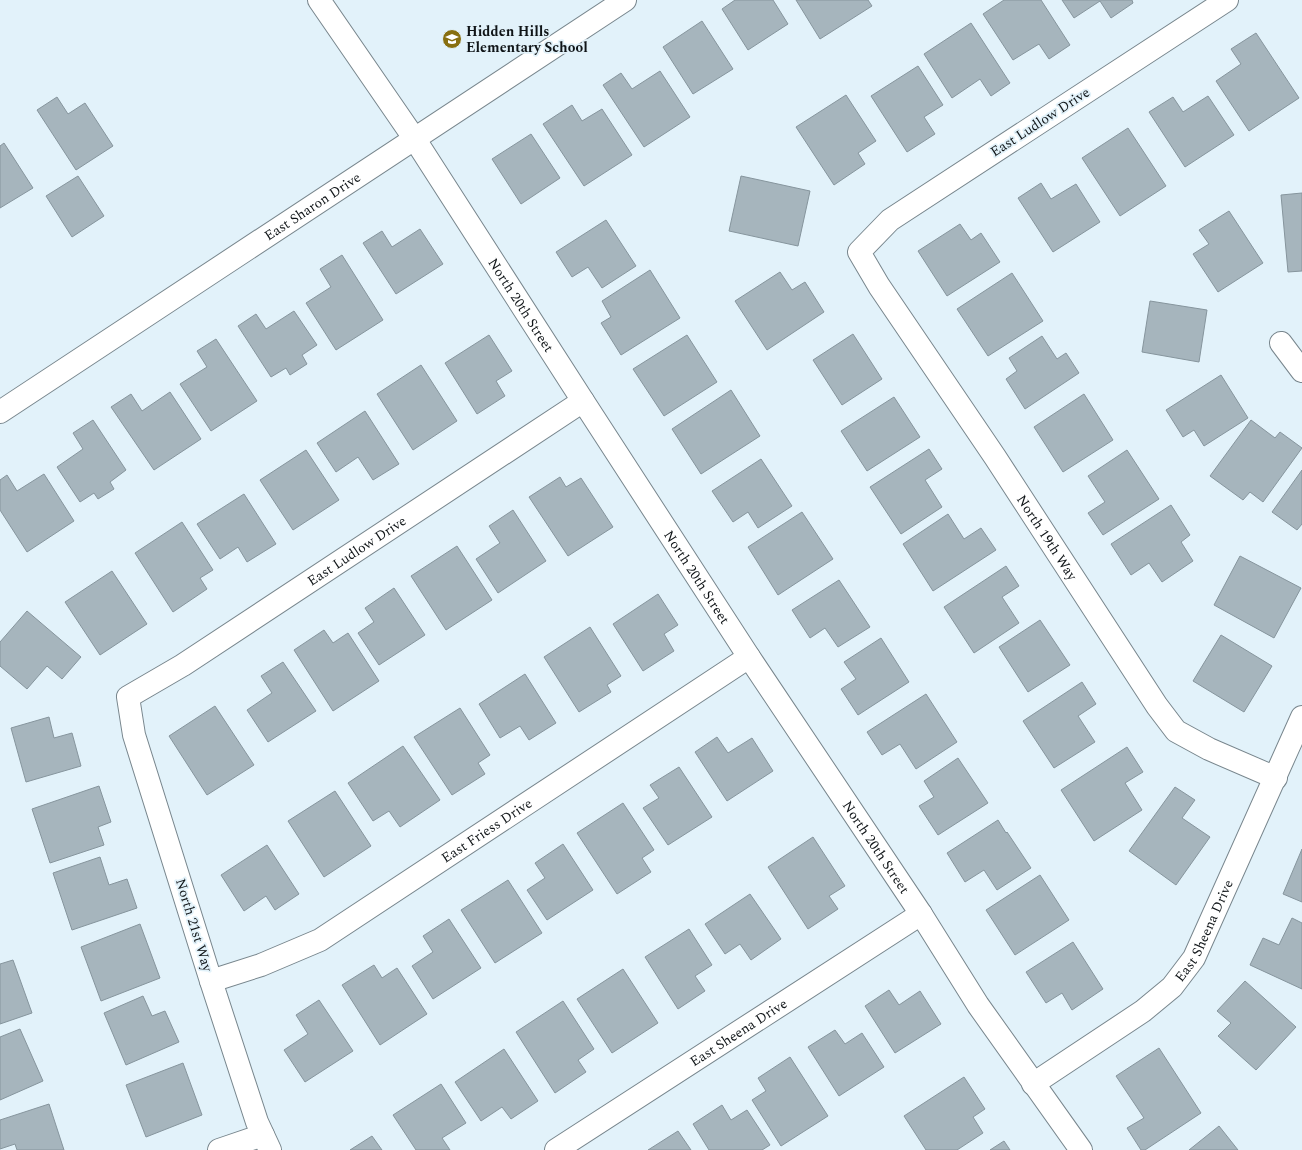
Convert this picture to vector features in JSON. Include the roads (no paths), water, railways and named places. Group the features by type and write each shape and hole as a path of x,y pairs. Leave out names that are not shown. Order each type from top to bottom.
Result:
{"street":[{"name":"North 20th Street","path":"319,0 414,138 750,657 921,914 978,1005 1081,1150"},
{"name":"East Sharon Drive","path":"0,412 625,0"},
{"name":"East Ludlow Drive","path":"859,252 890,220 1226,0"},
{"name":"North 19th Way","path":"859,252 879,286 996,457 1157,706 1176,731 1209,749 1276,778"},
{"path":"1281,342 1302,371"},
{"name":"East Ludlow Drive","path":"128,697 183,665 583,401"},
{"name":"East Friess Drive","path":"211,982 261,965 320,940 750,657"},
{"name":"North 21st Way","path":"128,697 134,735 211,982 257,1122 267,1142"},
{"name":"East Sheena Drive","path":"1033,1084 1143,1011 1172,987 1194,958 1276,778 1302,717"},
{"name":"East Sheena Drive","path":"556,1150 921,914"},
{"path":"219,1150 267,1142"}],"place":[{"name":"Hidden Hills Elementary School","path":"452,39"}]}
